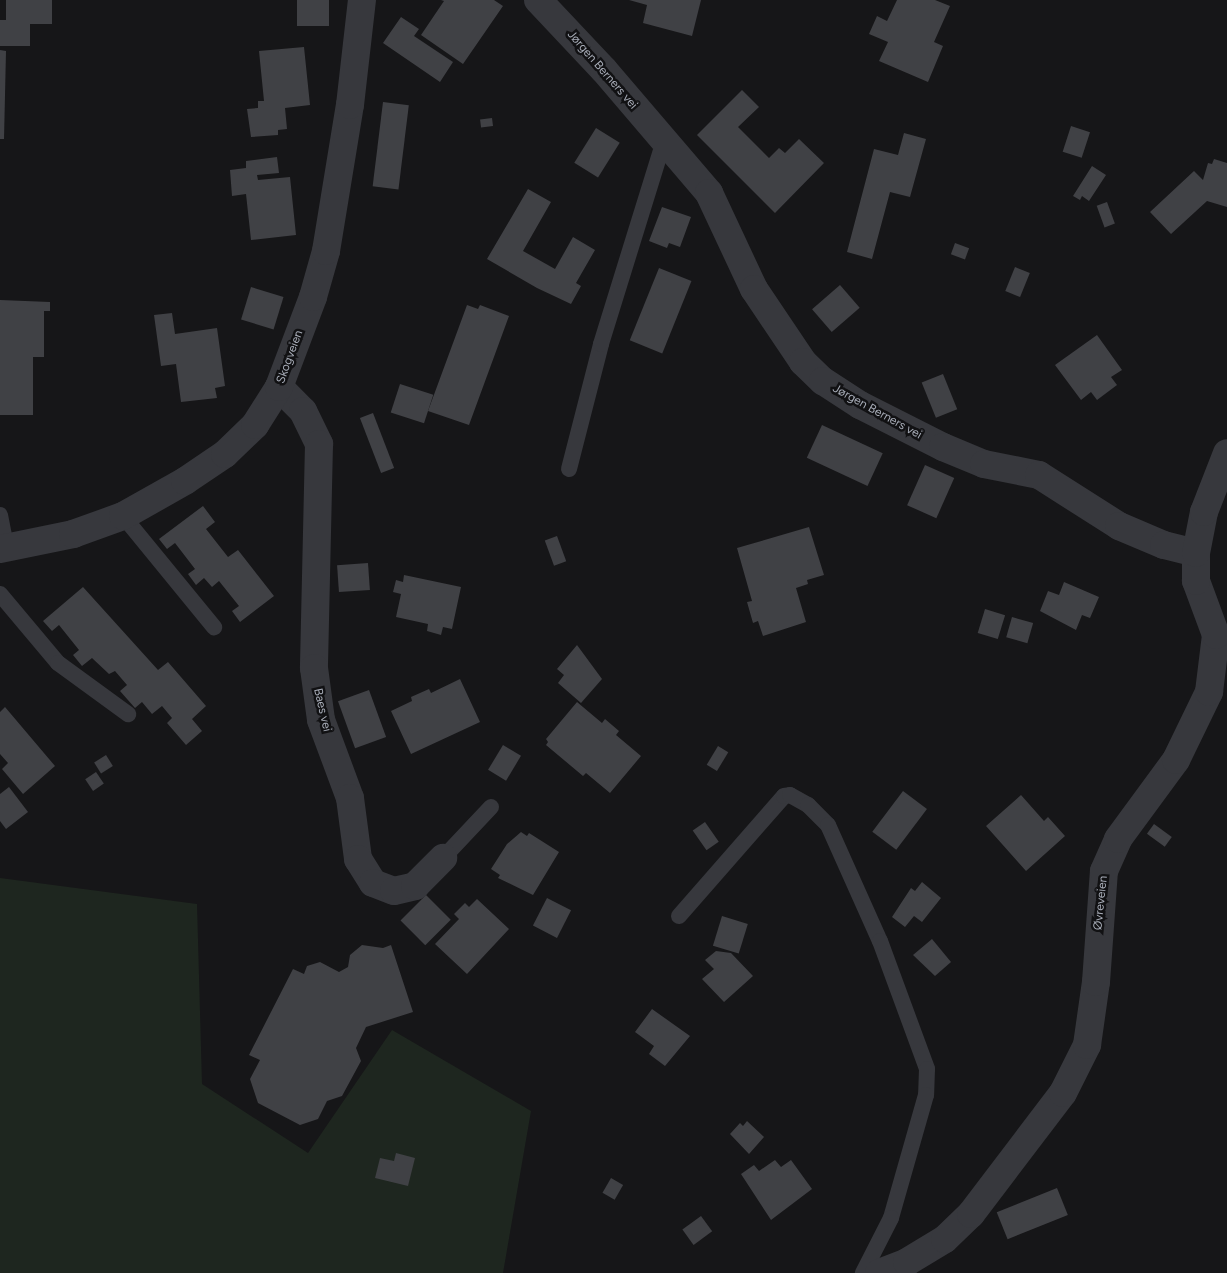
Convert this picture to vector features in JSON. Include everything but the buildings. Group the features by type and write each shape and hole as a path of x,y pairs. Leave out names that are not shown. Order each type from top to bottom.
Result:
{"street":[{"name":"Skogveien","path":"3,548 73,534 123,516 185,482 225,454 255,425 279,387 313,297 326,251 350,105 362,0"},
{"name":"Jørgen Berners vei","path":"553,5 709,193 754,289 803,362 823,381 860,405 943,448 984,464 1040,475 1120,526 1164,545 1196,552"},
{"name":"Baes vei","path":"279,387 303,411 318,444 314,668 316,694 321,720 350,798 358,858 373,883 394,892 415,886 443,858"},
{"name":"Øvreveien","path":"879,1273 936,1244 971,1214 1072,1078 1087,1045 1092,1019 1104,871 1118,839 1176,760 1191,733 1209,692 1220,650 1196,581 1196,552 1204,512 1227,453"}],"lane":[{"path":"569,469 601,344 664,141"},
{"path":"0,515 3,548"},
{"path":"123,516 214,627"},
{"path":"0,594 58,663 128,714"},
{"path":"679,916 784,796 790,795 808,805 828,825 880,941 927,1069 926,1095 890,1218 863,1273"},
{"name":"Baes vei","path":"443,858 491,807"}],"shaded area":[{"path":"0,878 197,904 202,1084 308,1153 392,1030 531,1111 503,1273 0,1273"}]}
